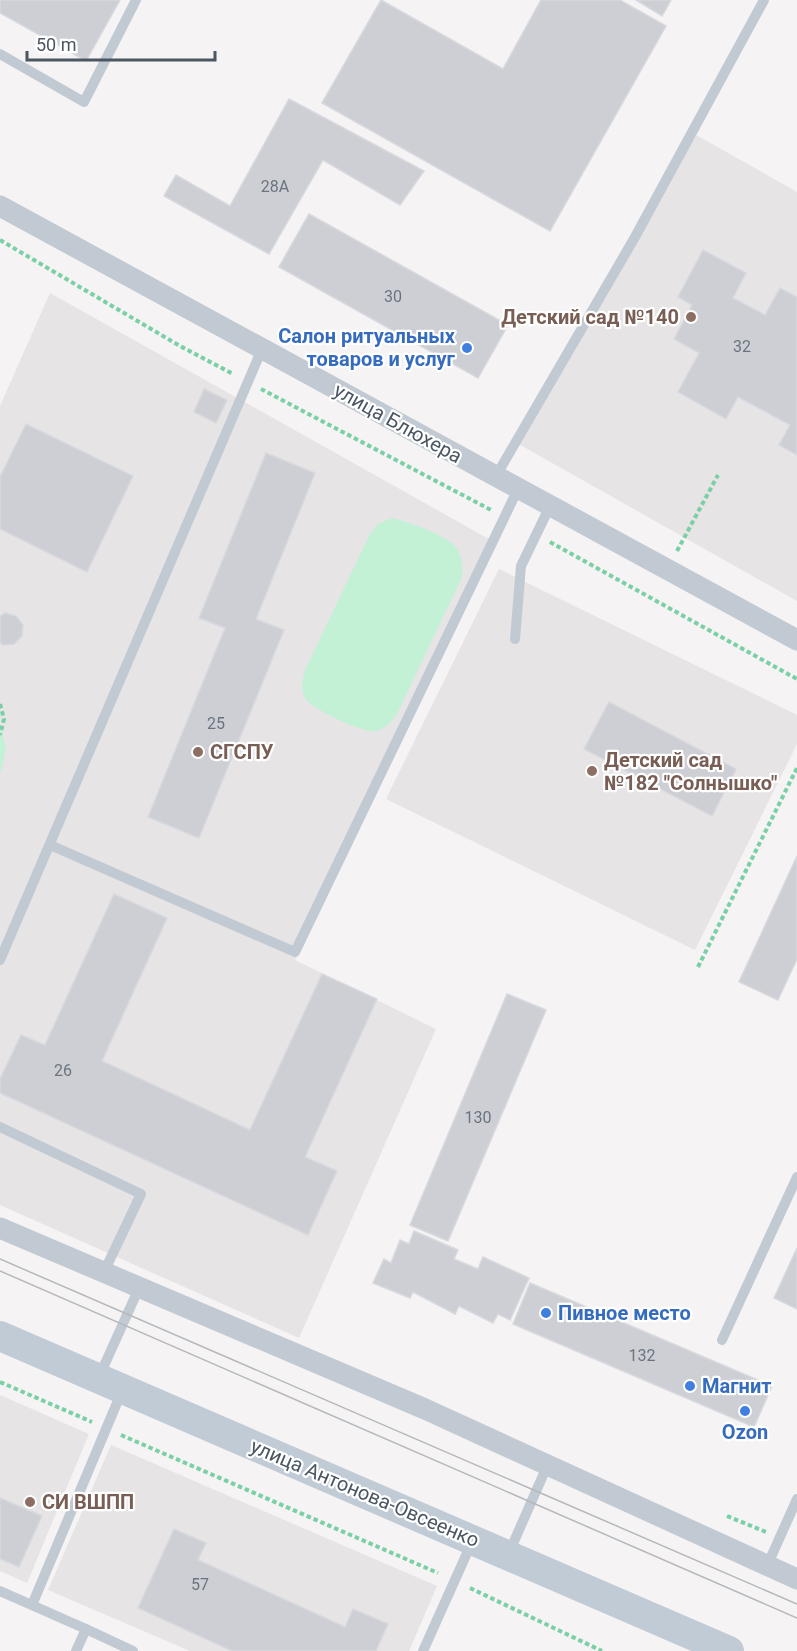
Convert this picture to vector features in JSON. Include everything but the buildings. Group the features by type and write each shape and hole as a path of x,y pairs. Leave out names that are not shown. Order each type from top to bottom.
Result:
{"main road":[{"name":"улица Антонова-Овсеенко","path":"0,1336 729,1651"}],"street":[{"name":"улица Блюхера","path":"0,206 797,640"},
{"path":"0,1228 548,1464 797,1579"}],"lane":[{"path":"0,54 84,102 136,0"},
{"path":"496,477 635,237 764,0"},
{"path":"0,960 262,349"},
{"path":"50,845 295,952 518,489"},
{"path":"515,639 521,566 550,506"},
{"path":"0,1127 141,1194 104,1272"},
{"path":"722,1340 797,1177"},
{"path":"32,1605 107,1429 111,1383 139,1288"},
{"path":"508,1555 548,1464"},
{"path":"767,1566 797,1499"},
{"path":"423,1651 473,1539"},
{"path":"0,1591 133,1651"},
{"path":"76,1651 86,1629"}],"path":[{"path":"0,240 180,346 504,517"},
{"path":"674,555 718,475"},
{"path":"537,535 797,679"},
{"path":"0,704 4,719 0,735"},
{"path":"698,967 797,768"},
{"path":"0,1382 453,1580 602,1651"}],"shaded area":[{"name":"Детский сад №140","path":"689,131 797,192 797,601 515,442"},
{"name":"СГСПУ","path":"50,293 496,543 295,960 436,1029 299,1338 0,1205 0,406"},
{"name":"Детский сад №182 \"Солнышко\"","path":"499,569 797,715 797,744 695,950 386,799"},
{"name":"СИ ВШПП","path":"0,1395 89,1434 27,1583 0,1571"},
{"path":"111,1445 437,1586 409,1651 190,1651 48,1590"}],"green space":[{"path":"392,518 427,530 452,544 460,555 462,577 397,714 383,728 370,731 350,725 309,703 305,698 302,684 305,670 370,534 378,524"},
{"path":"0,725 6,749 0,775"}],"tram line":[{"path":"0,1259 797,1604"},
{"path":"0,1271 797,1618"}],"place":[{"name":"Детский сад №140","path":"691,317"},
{"name":"Салон ритуальных товаров и услуг","path":"467,348"},
{"name":"СГСПУ","path":"198,752"},
{"name":"Детский сад №182 \"Солнышко\"","path":"592,771"},
{"name":"Пивное место","path":"546,1313"},
{"name":"Магнит","path":"690,1386"},
{"name":"Ozon","path":"745,1411"},
{"name":"СИ ВШПП","path":"30,1502"}]}
